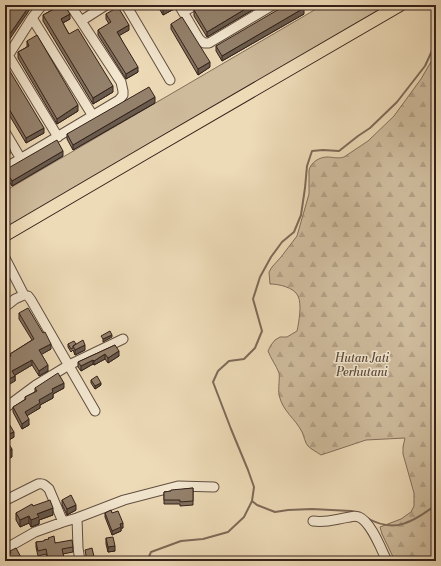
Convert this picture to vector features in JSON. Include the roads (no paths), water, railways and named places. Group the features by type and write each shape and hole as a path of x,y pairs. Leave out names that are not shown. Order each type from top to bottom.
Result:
{"main road":[{"path":"5,235 400,5"}],"street":[{"path":"42,5 7,58 58,137"},
{"path":"5,168 119,100 123,95 121,82 70,5"},
{"path":"81,21 106,5"},
{"path":"126,5 170,80"},
{"path":"196,5 181,8 199,39 204,43 209,43 273,5"},
{"path":"32,18 93,116"},
{"path":"5,132 22,159"},
{"path":"5,258 24,295 28,296 31,300 95,411"},
{"path":"5,307 15,299 24,295"},
{"path":"5,408 36,385 69,365 123,338"},
{"path":"6,500 38,484 46,485 63,522"},
{"path":"5,549 35,532 124,500 178,486 214,487"},
{"path":"313,521 323,522 357,516 366,522 371,529 387,561"},
{"path":"77,518 80,561"}],"waterway":[{"path":"147,561 151,552 181,541 203,539 228,532 244,517 252,501 254,487 213,382 218,371 229,361 244,359 255,348 262,331 253,299 260,277 271,257 282,242 294,232 301,215 307,166 312,151 339,151 370,128 397,102 425,66 436,42"},
{"path":"252,501 257,505 275,512 312,509 356,512"},
{"path":"367,518 377,523 386,525 403,524 411,521 436,505"}],"park label":[{"name":"Hutan Jati Perhutani","path":"362,365"}]}
